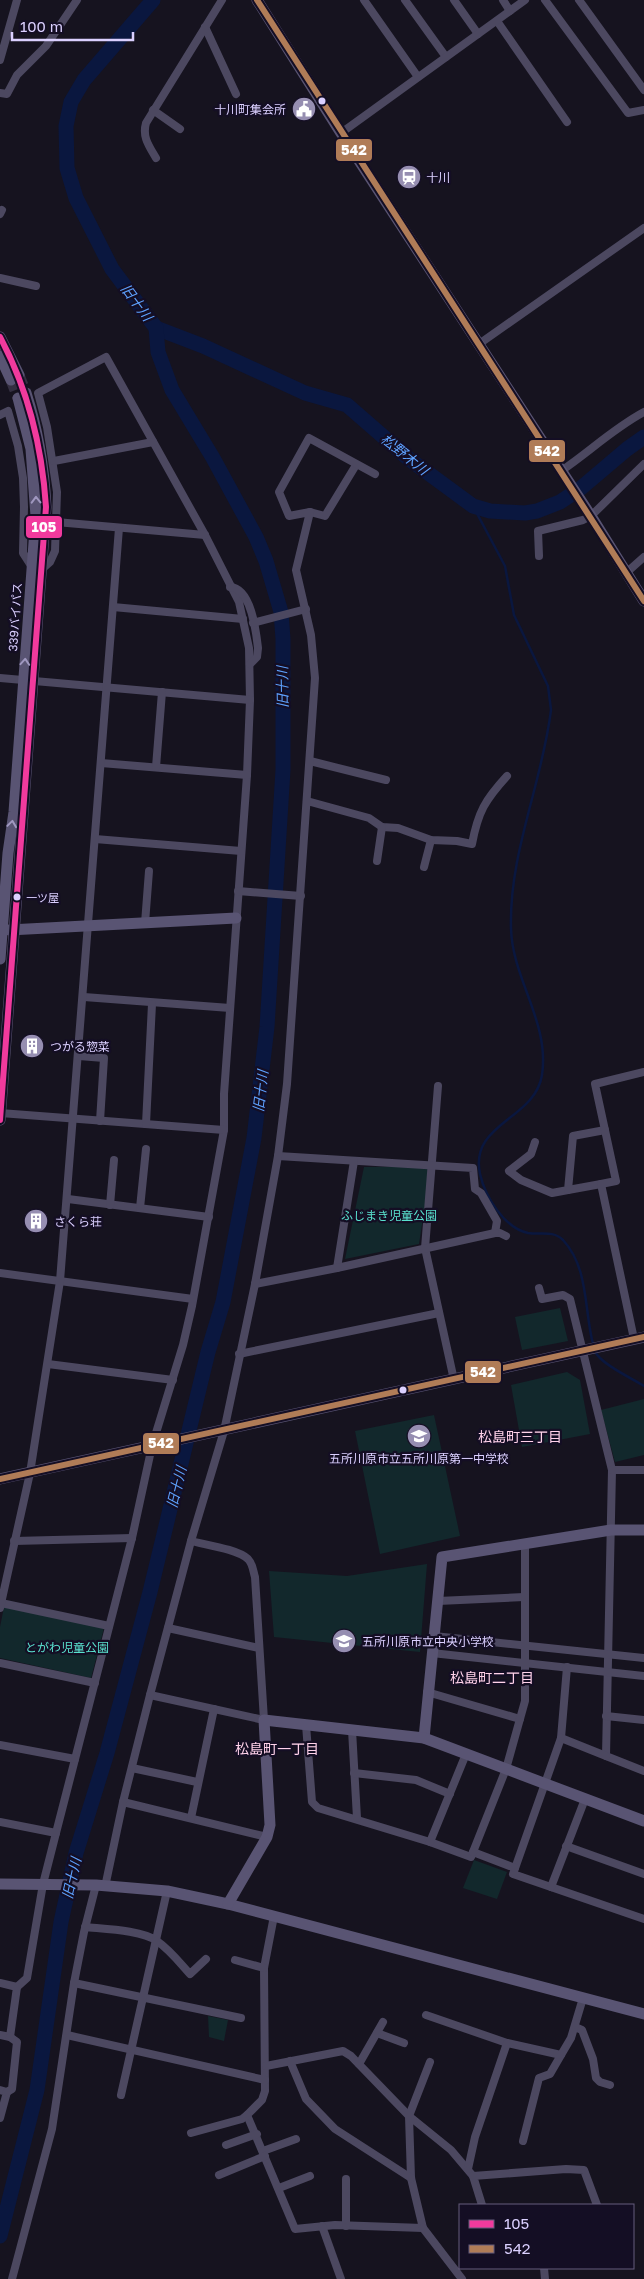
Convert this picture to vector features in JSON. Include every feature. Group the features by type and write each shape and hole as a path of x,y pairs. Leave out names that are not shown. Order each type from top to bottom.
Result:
{"street":[{"path":"0,60 18,0"},
{"path":"0,93 7,94 17,75 46,46 77,0"},
{"path":"156,158 144,135 146,122 222,0"},
{"path":"364,0 418,77"},
{"path":"406,0 446,57"},
{"path":"454,0 478,34"},
{"path":"503,0 510,11"},
{"path":"341,133 525,0"},
{"path":"545,0 628,113 644,110"},
{"path":"579,0 644,90"},
{"path":"258,1 341,133 590,514 644,601"},
{"path":"496,21 567,122"},
{"path":"205,27 236,94"},
{"path":"153,110 180,129"},
{"path":"479,344 641,230 644,240"},
{"path":"0,278 36,286"},
{"path":"0,337 15,377 0,356"},
{"path":"10,2037 17,1987 27,1978 43,1884 132,1538 152,1446 173,1380 193,1299 209,1217 224,1130 224,1094 247,775 250,664 249,648 238,602 205,535 106,357 38,393 54,461 57,492 55,551 50,562 37,568"},
{"path":"0,1120 15,930 37,568 46,506 44,473 36,426 22,396"},
{"path":"0,415 8,411 18,446 24,507 23,553 37,568"},
{"path":"562,473 611,432 644,412"},
{"path":"356,465 324,516 310,512 288,516 279,492 309,438 375,474"},
{"path":"54,461 153,442"},
{"path":"539,556 538,531 583,520 644,464"},
{"path":"12,2279 52,2130 74,1983 85,1927 123,1802 221,1431 255,1284 278,1156 287,1084 298,896 308,801 315,678 305,609 296,570 310,512"},
{"path":"56,522 205,535"},
{"path":"109,1626 1,1605 30,1473 60,1281 84,997 119,528"},
{"path":"626,573 644,556"},
{"path":"230,587 237,587 246,596 254,622 258,648 257,656 250,664"},
{"path":"114,607 243,619"},
{"path":"254,622 305,609"},
{"path":"0,678 250,700"},
{"path":"0,959 1,930 29,680"},
{"path":"156,767 162,692"},
{"path":"310,761 386,780"},
{"path":"101,763 247,775"},
{"path":"308,801 369,818 382,827 398,828 431,840 457,841 472,844 476,821 487,797 507,776"},
{"path":"377,861 382,827"},
{"path":"95,839 241,851"},
{"path":"424,867 431,840"},
{"path":"145,923 149,871"},
{"path":"238,891 298,896"},
{"path":"1,930 236,918"},
{"path":"84,997 152,1004 230,1008"},
{"path":"146,1124 152,1004"},
{"path":"79,1056 104,1058 100,1121"},
{"path":"535,1142 531,1154 509,1171 521,1180 552,1193 616,1182 595,1084 644,1072"},
{"path":"438,1086 425,1248 454,1380"},
{"path":"0,1113 224,1130"},
{"path":"568,1190 573,1136 605,1130"},
{"path":"140,1208 146,1149"},
{"path":"278,1156 472,1168 475,1189 481,1193 497,1221 495,1233"},
{"path":"110,1204 114,1160"},
{"path":"337,1268 354,1160"},
{"path":"0,1479 639,1338 601,1184"},
{"path":"68,1199 209,1217"},
{"path":"255,1284 495,1233 506,1236"},
{"path":"0,1273 193,1299"},
{"path":"540,1288 542,1299 563,1294 570,1299 612,1470 606,1756"},
{"path":"239,1354 439,1313"},
{"path":"48,1364 173,1380"},
{"path":"612,1470 644,1470"},
{"path":"424,1738 427,1692 442,1557 611,1530 644,1530"},
{"path":"14,1541 132,1538"},
{"path":"191,1541 247,1558 252,1564 255,1577 270,1825 267,1837 228,1904"},
{"path":"306,1725 312,1802 318,1808 357,1818 471,1857 506,1769 525,1701 525,1543"},
{"path":"438,1601 524,1597"},
{"path":"168,1628 259,1648"},
{"path":"434,1636 644,1658"},
{"path":"432,1653 644,1676"},
{"path":"0,1663 95,1683"},
{"path":"568,1667 561,1738 513,1874 644,1918"},
{"path":"427,1692 520,1718"},
{"path":"150,1694 264,1720 424,1738 644,1821"},
{"path":"191,1818 197,1782 214,1709"},
{"path":"606,1716 644,1720"},
{"path":"352,1730 357,1818"},
{"path":"561,1738 644,1770"},
{"path":"0,1745 75,1759"},
{"path":"430,1842 466,1754"},
{"path":"132,1768 197,1782"},
{"path":"354,1773 416,1780 450,1794"},
{"path":"551,1887 585,1798"},
{"path":"123,1802 267,1837"},
{"path":"0,1822 56,1834"},
{"path":"566,1846 644,1874"},
{"path":"473,1852 515,1868"},
{"path":"0,1884 98,1886 167,1891 228,1904 644,2014"},
{"path":"121,2095 167,1891"},
{"path":"191,2133 242,2119 262,2100 265,2091 266,2066 264,1968 274,1916"},
{"path":"85,1927 133,1934 156,1940 171,1952 190,1974 206,1959"},
{"path":"235,1960 264,1968"},
{"path":"0,1983 17,1987"},
{"path":"74,1983 241,2018"},
{"path":"523,2141 539,2078 550,2074 561,2055 575,2026 583,1998"},
{"path":"426,2016 507,2043 561,2055"},
{"path":"358,2064 383,2022"},
{"path":"575,2026 582,2030 593,2059 596,2078 600,2082 610,2084"},
{"path":"377,2033 404,2043"},
{"path":"0,2035 10,2037 17,2042 12,2089 3,2091 0,2118"},
{"path":"67,2035 265,2080"},
{"path":"468,2169 475,2137 507,2043"},
{"path":"266,2066 343,2051 351,2056 409,2116 451,2150 468,2169 482,2204"},
{"path":"290,2060 306,2099 335,2129 410,2178"},
{"path":"430,2062 409,2116 410,2178 423,2228 462,2279"},
{"path":"247,2114 295,2228 322,2226 423,2228"},
{"path":"226,2145 256,2134"},
{"path":"219,2175 296,2139"},
{"path":"472,2176 566,2169 584,2170 597,2204"},
{"path":"279,2188 310,2176"},
{"path":"346,2179 346,2226"},
{"path":"322,2226 341,2279"}],"green space":[{"name":"ふじまき児童公園","path":"431,1166 419,1244 345,1259 364,1167"},
{"path":"560,1308 568,1341 522,1350 515,1317"},
{"path":"567,1372 580,1380 590,1434 522,1447 511,1385"},
{"path":"644,1399 644,1455 615,1462 601,1410"},
{"path":"434,1415 460,1536 380,1554 355,1431"},
{"path":"427,1564 420,1652 274,1637 269,1571 347,1576"},
{"name":"とがわ児童公園","path":"4,1607 104,1628 91,1678 0,1658 0,1627"},
{"path":"474,1860 507,1872 497,1899 463,1888"},
{"path":"208,2016 228,2020 224,2041 209,2037"}],"waterway":[{"name":"旧十川","path":"0,2236 37,2090 61,1922 76,1853 107,1753 150,1592 208,1352 223,1302 254,1138 267,1027 283,770 283,639 281,612 266,561 256,537 213,458 172,390 158,352 156,328 112,269 76,198 67,168 66,126 71,102 84,80 153,0"},
{"name":"松野木川","path":"156,328 203,346 305,393 347,405 409,459 473,506 490,511 525,513 537,511 560,502 581,488 644,437"},
{"path":"473,506 505,566 514,615 548,686 551,710 547,738 515,873 511,928 517,965 541,1037 542,1075 537,1090 528,1102 493,1132 484,1143 479,1157 480,1174 491,1201 511,1225 528,1233 555,1235 563,1240 571,1251 582,1276 593,1344"},
{"path":"595,1351 609,1366 644,1386"}],"tunnel":[{"path":"19,375 26,393"},
{"path":"11,380 18,398"}],"transit line":[{"name":"542","path":"257,0 644,601"},
{"name":"105","path":"0,337 19,378 32,419 41,462 46,507 0,1120"},
{"name":"542","path":"0,1479 644,1337"}],"place":[{"name":"十川町集会所","path":"304,109"},
{"name":"十川","path":"409,177"},
{"name":"一ツ屋","path":"17,897"},
{"name":"つがる惣菜","path":"32,1046"},
{"name":"さくら荘","path":"36,1221"},
{"name":"五所川原市立五所川原第一中学校","path":"419,1436"},
{"name":"五所川原市立中央小学校","path":"344,1641"}],"district":[{"name":"松島町三丁目","path":"520,1436"},
{"name":"松島町二丁目","path":"492,1677"},
{"name":"松島町一丁目","path":"277,1748"}]}
